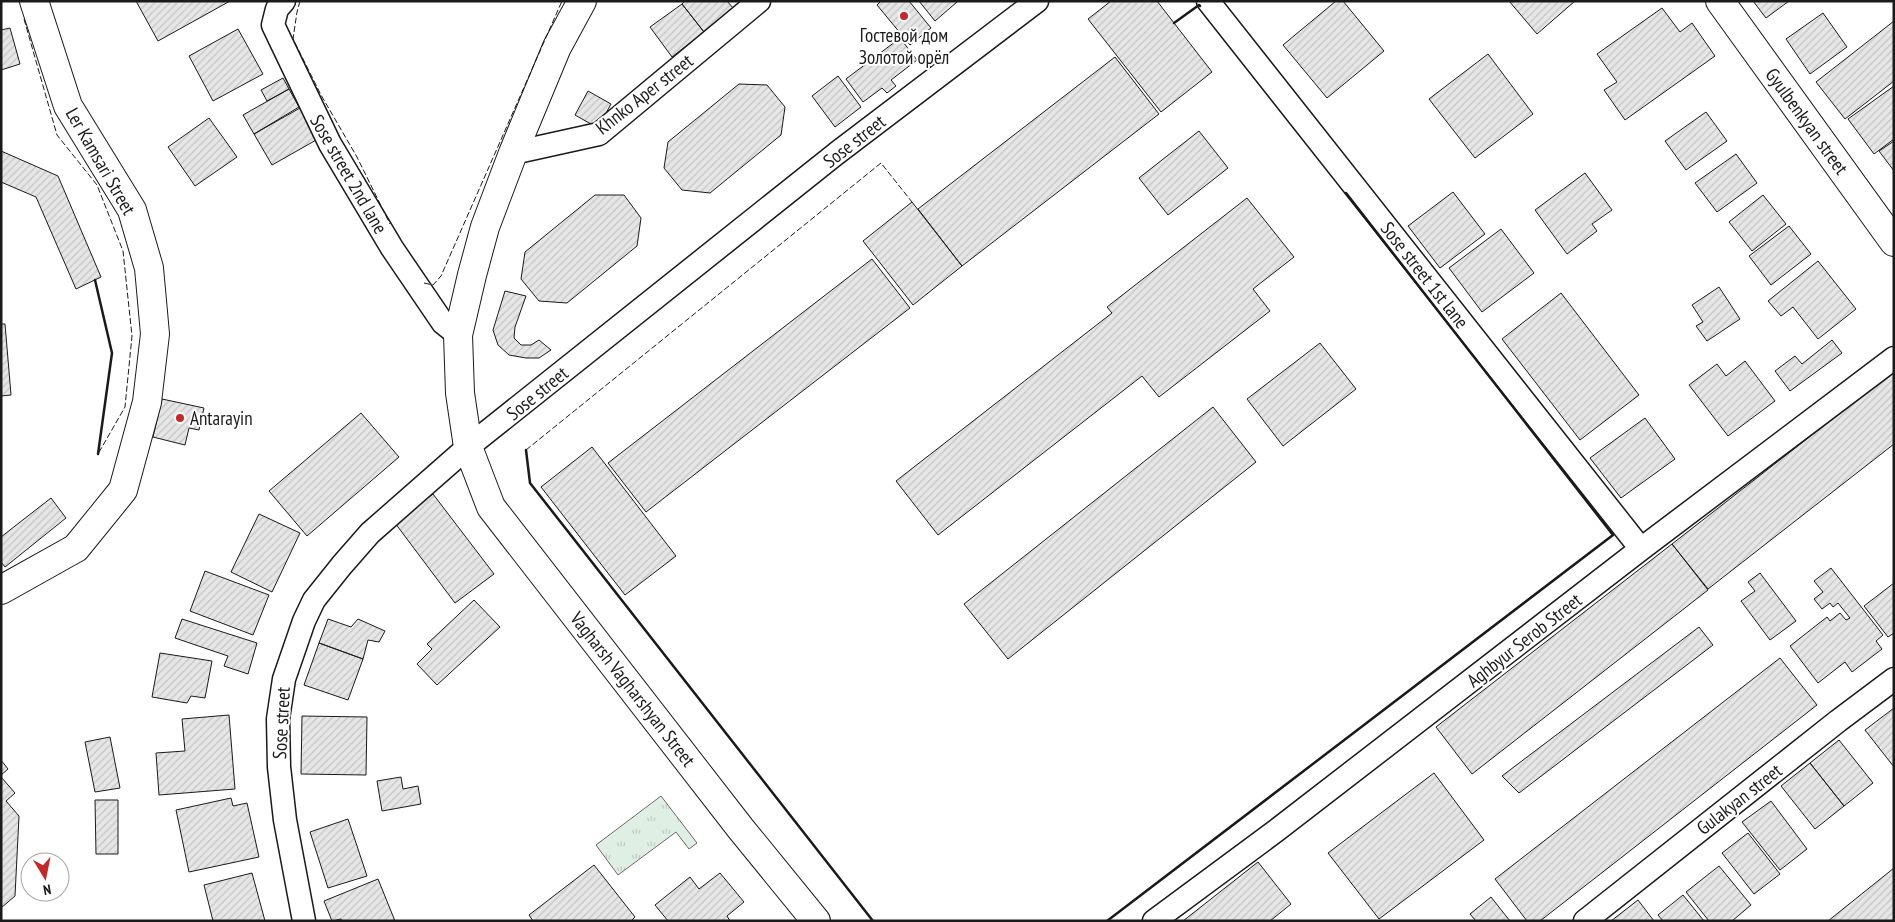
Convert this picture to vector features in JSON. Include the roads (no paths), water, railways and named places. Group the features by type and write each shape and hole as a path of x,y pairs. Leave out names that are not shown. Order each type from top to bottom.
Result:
{"street":[{"name":"Ler Kamsari Street","path":"1,590 76,548 123,490 147,402 154,334 149,268 132,210 68,106 34,1"},
{"name":"Sose street 2nd lane","path":"284,1 277,9 272,25 330,144 416,286 443,323 458,335"},
{"path":"468,447 460,393 458,335 472,275 486,227 513,153 557,47 582,1"},
{"name":"Khnko Aper street","path":"513,153 599,134 758,1"},
{"name":"Sose street","path":"304,921 285,820 279,768 278,718 284,679 293,650 314,600 342,564 370,533 468,447 837,153 1037,1"},
{"name":"Sose street 1st lane","path":"1208,1 1642,548"},
{"name":"Gyulbenkyan street","path":"1720,1 1894,242"},
{"name":"Aghbyur Serob Street","path":"1154,921 1383,749 1642,548 1894,358"},
{"name":"Vagharsh Vagharshyan Street","path":"468,447 492,508 741,829 816,921"},
{"name":"Gulakyan street","path":"1585,921 1894,679"}],"place":[{"name":"Гостевой дом Золотой орёл","path":"904,16"},
{"name":"Antarayin","path":"180,418"}]}
